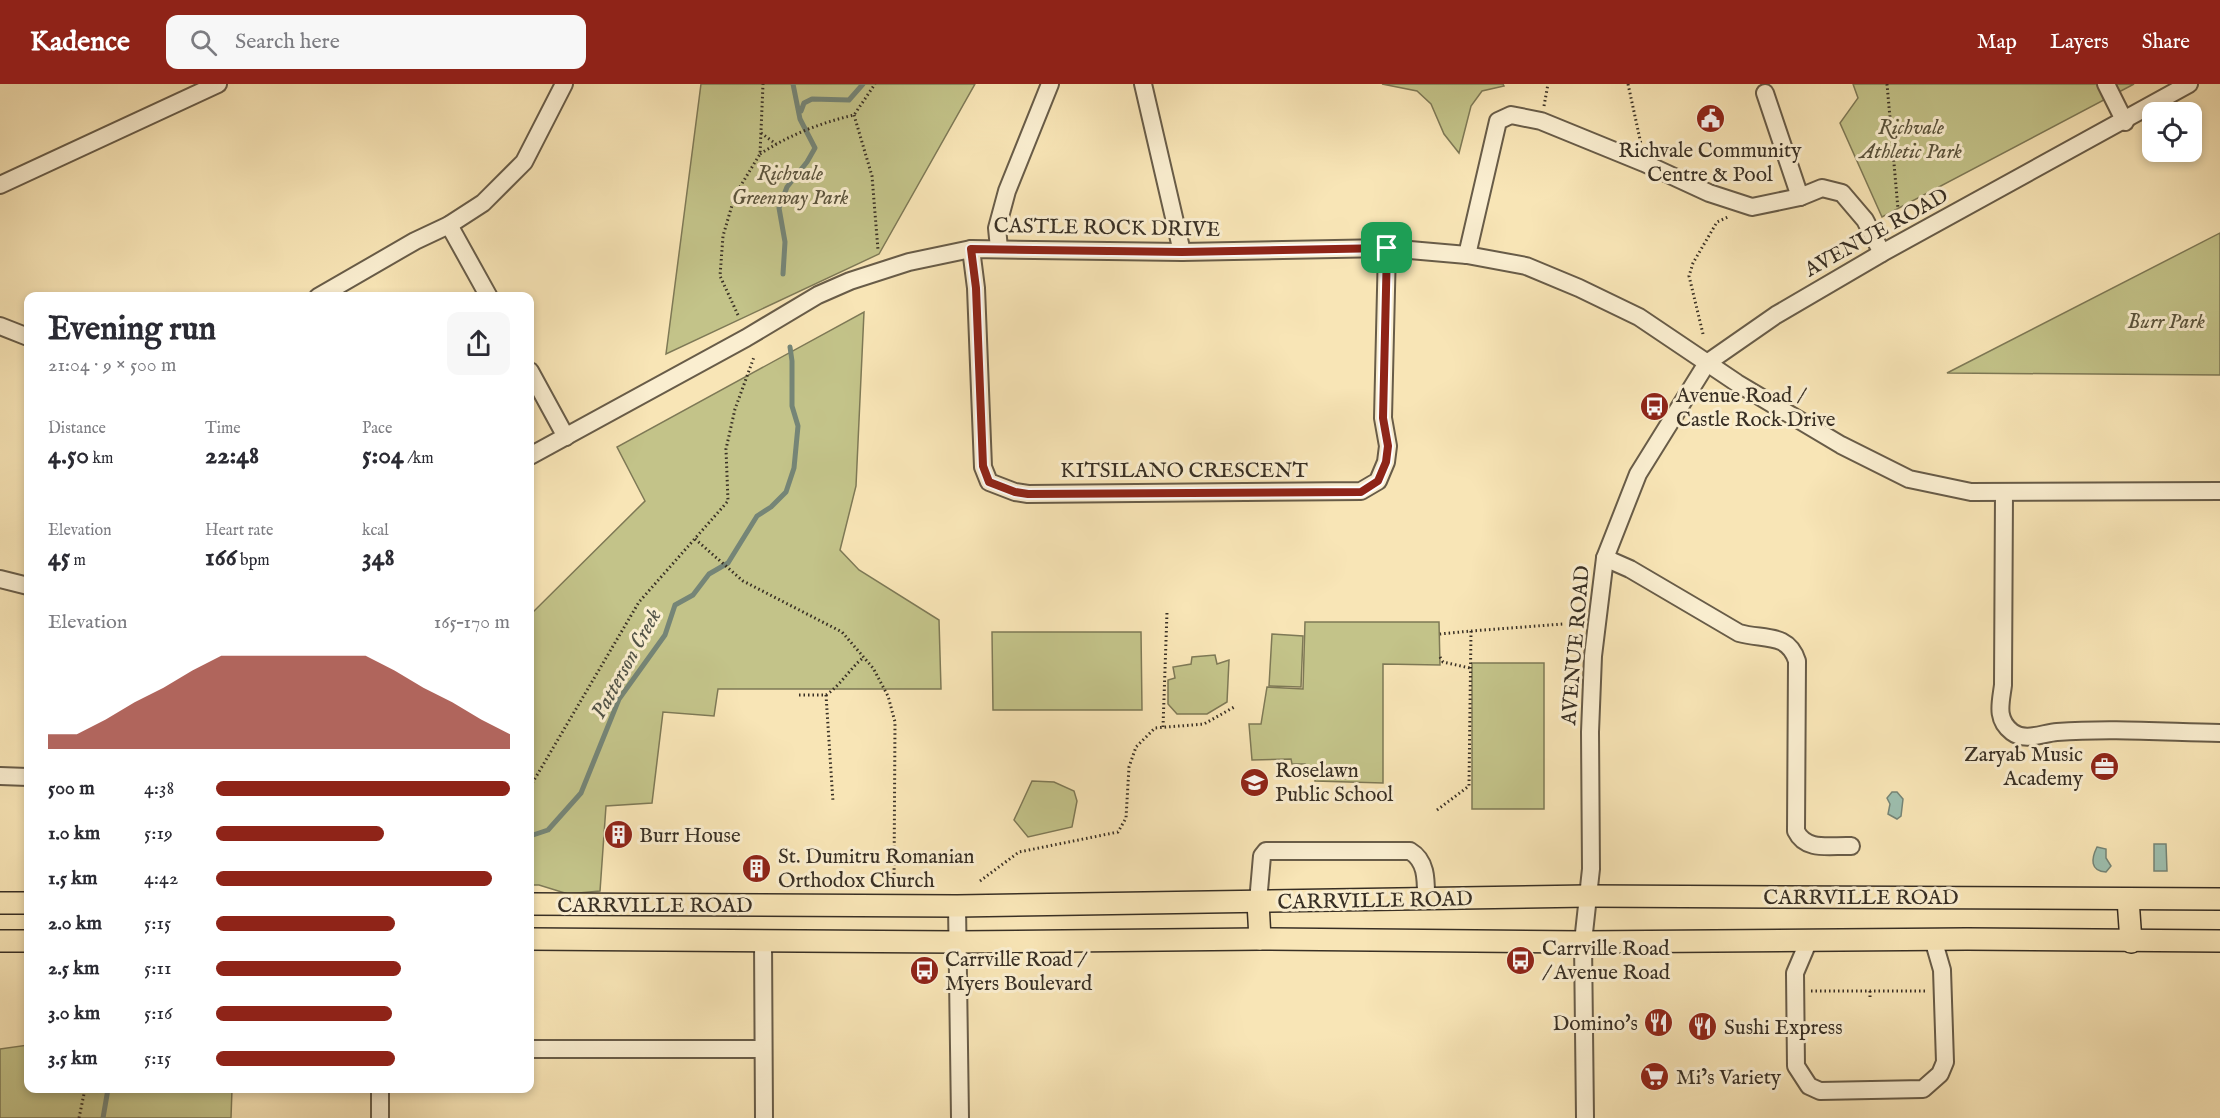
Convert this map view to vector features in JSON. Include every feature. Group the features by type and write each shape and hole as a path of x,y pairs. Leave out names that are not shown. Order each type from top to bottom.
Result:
{"main road":[{"name":"CARRVILLE ROAD","path":"534,904 957,906 1588,896 2220,899"},
{"path":"2128,899 2131,942"},
{"path":"1258,902 1260,939"},
{"path":"0,903 24,903"},
{"path":"669,905 670,940"},
{"name":"CARRVILLE ROAD","path":"534,939 958,942 1260,939 1583,942 1933,939 2220,941"},
{"path":"0,941 24,941"}],"street":[{"path":"0,185 218,84"},
{"path":"327,292 415,241 449,225 483,203 524,162 564,84"},
{"path":"999,248 997,228 1007,191 1050,84"},
{"path":"1143,84 1182,252"},
{"path":"2106,84 2125,122"},
{"name":"AVENUE ROAD","path":"1586,1118 1583,942 1588,896 1593,656 1605,558 1638,474 1707,363 1776,315 1882,253 2125,122 2189,84"},
{"path":"1765,93 1800,197"},
{"path":"1467,255 1498,121 1511,115 1540,122 1644,163 1709,193 1752,207 1800,197 1822,188 1842,193 1865,220 1882,253"},
{"path":"449,225 486,292"},
{"name":"CASTLE ROCK DRIVE","path":"534,454 818,295 850,281 909,262 971,249 999,248 1182,252 1387,248 1467,255 1526,267 1579,288 1639,317 1707,363 1879,467 1936,486 1971,492 2220,491"},
{"name":"KITSILANO CRESCENT","path":"971,249 976,288 983,466 989,482 1015,492 1063,494 1361,492 1378,481 1386,462 1388,446 1383,418 1387,248"},
{"path":"0,326 24,335"},
{"path":"534,378 566,437"},
{"path":"2004,492 2003,685 1999,707 2003,721 2012,732 2026,737 2060,731 2220,733"},
{"path":"1605,558 1630,569 1739,633 1754,638 1782,640 1793,648 1797,661 1796,831 1802,842 1809,845 1851,846"},
{"path":"0,579 24,585"},
{"path":"0,776 24,777"},
{"path":"1258,902 1262,856 1266,851 1410,851 1422,862 1426,899"},
{"path":"957,906 960,1118"},
{"path":"1809,940 1795,974 1796,1066 1809,1086 1820,1091 1836,1091 1923,1089 1940,1074 1944,1062 1942,970 1933,939"},
{"path":"762,940 764,1118"},
{"path":"534,1049 762,1049"},
{"path":"380,1093 380,1118"}],"path":[{"path":"760,154 764,84"},
{"path":"738,315 720,276 723,236 735,195 760,154 783,139 821,123 854,115 875,84"},
{"path":"1540,122 1548,84"},
{"path":"1628,84 1644,163"},
{"path":"1887,84 1898,208"},
{"path":"854,115 872,176 878,250"},
{"path":"761,133 776,144"},
{"path":"1703,334 1689,276 1693,263 1717,222 1732,216 1738,202"},
{"path":"534,780 639,602 728,501 726,448 735,409 754,357"},
{"path":"695,539 743,580 842,632 864,657 888,696 895,722 894,882"},
{"path":"1163,728 1167,612"},
{"path":"1440,634 1563,624"},
{"path":"1437,810 1469,786 1471,631"},
{"path":"799,695 826,695 845,680 852,668 864,657"},
{"path":"1440,657 1443,662 1470,668"},
{"path":"826,695 833,802"},
{"path":"980,882 1019,852 1118,832 1126,818 1129,767 1136,747 1155,728 1204,724 1236,706"},
{"path":"1806,991 1934,991"},
{"path":"1870,991 1870,997"},
{"path":"78,1118 84,1093"}],"green space":[{"name":"Richvale Greenway Park","path":"701,84 975,84 879,254 666,354"},
{"path":"1382,84 1503,84 1504,86 1482,91 1471,106 1459,153 1444,134 1431,104 1417,91"},
{"name":"Richvale Athletic Park","path":"1853,84 2134,84 1882,217 1840,123 1858,98"},
{"name":"Burr Park","path":"2220,233 2220,375 1947,373"},
{"path":"864,312 856,486 840,550 859,570 939,620 941,689 718,689 714,716 663,712 652,803 606,806 600,891 568,894 534,885 534,611 645,501 617,447"},
{"path":"1305,622 1439,622 1440,665 1383,664 1383,783 1315,781 1315,773 1305,764 1292,764 1291,759 1252,760 1249,724 1261,724 1267,687 1303,689"},
{"path":"992,632 1141,632 1142,710 993,710"},
{"path":"1272,634 1303,636 1301,687 1269,686"},
{"path":"1215,655 1217,664 1229,660 1227,702 1207,714 1177,714 1168,704 1168,680 1175,678 1173,667 1191,664 1192,657"},
{"path":"1472,663 1544,663 1544,809 1472,809"},
{"path":"1032,781 1054,782 1074,791 1077,801 1072,827 1028,837 1014,820"},
{"path":"24,1046 24,1093 232,1093 231,1118 0,1118 0,1049"}],"shaded area":[{"path":"1892,792 1897,792 1903,799 1901,816 1897,819 1888,814 1890,804 1887,798"},
{"path":"2154,844 2166,844 2167,871 2154,871"},
{"path":"2097,847 2106,849 2106,858 2111,866 2106,872 2097,869 2093,864"}],"waterway":[{"name":"Patterson Creek","path":"783,274 785,242 779,208 787,187 815,148 800,119 793,84"},
{"path":"801,111 804,103 812,99 849,100 863,84"},
{"name":"Patterson Creek","path":"534,835 548,830 581,793 619,699 665,635 675,605 693,595 709,574 728,563 757,516 771,507 786,492 794,468 798,426 792,406 790,347"},
{"name":"Patterson Creek","path":"103,1118 107,1093"}],"place":[{"name":"Richvale Community Centre & Pool","path":"1710,119"},
{"name":"Avenue Road / Castle Rock Drive","path":"1655,407"},
{"name":"Zaryab Music Academy","path":"2104,766"},
{"name":"Roselawn Public School","path":"1254,782"},
{"name":"Burr House","path":"618,835"},
{"name":"St. Dumitru Romanian Orthodox Church","path":"757,868"},
{"name":"Carrville Road / Avenue Road","path":"1521,960"},
{"name":"Carrville Road / Myers Boulevard","path":"924,971"},
{"name":"Domino's","path":"1659,1023"},
{"name":"Sushi Express","path":"1703,1027"},
{"name":"Mi’s Variety","path":"1655,1077"}],"route":[{"path":"1387,248 1383,418 1388,446 1386,462 1378,481 1361,492 1028,494 1015,492 989,482 983,466 976,288 971,249 1182,252 1387,248"}]}
